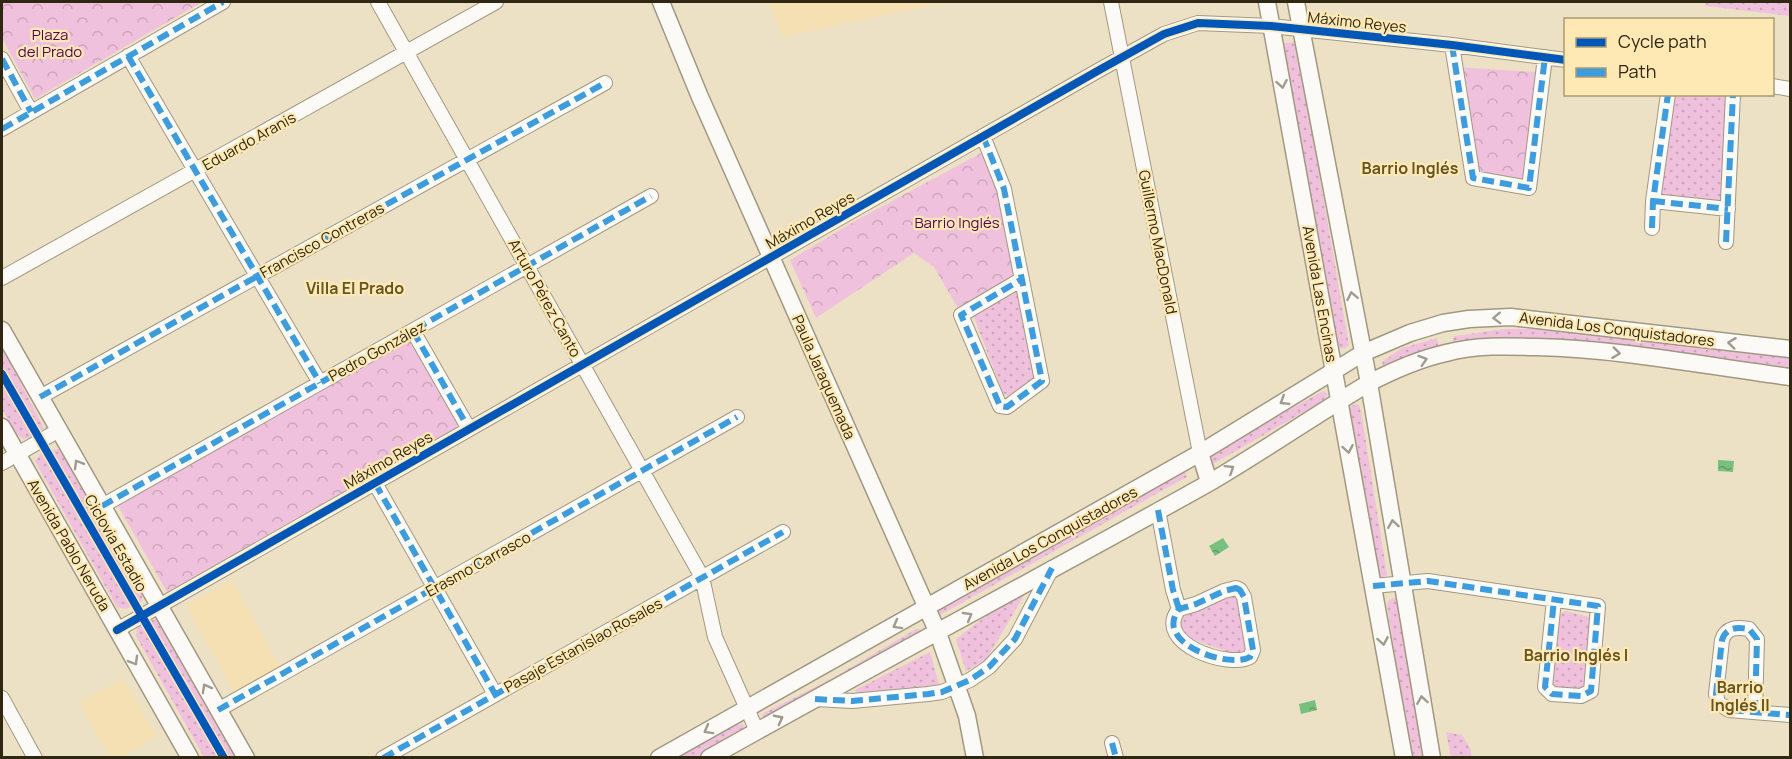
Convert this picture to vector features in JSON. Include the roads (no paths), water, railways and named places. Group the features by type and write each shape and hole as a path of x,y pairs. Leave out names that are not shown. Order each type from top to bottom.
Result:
{"street":[{"path":"2,129 223,2"},
{"name":"Arturo Pérez Canto","path":"378,2 702,577 711,627 756,731"},
{"name":"Eduardo Aranis","path":"2,278 496,2"},
{"name":"Paula Jaraquemada","path":"661,2 700,97 939,633 967,716 975,758"},
{"name":"Guillermo MacDonald","path":"1111,2 1200,453 1209,482"},
{"name":"Avenida Las Encinas","path":"1268,2 1404,758"},
{"name":"Avenida Las Encinas","path":"1296,2 1370,383 1432,758"},
{"name":"Máximo Reyes","path":"117,630 1164,34 1198,23 1271,26 1452,45 1564,60"},
{"path":"1452,45 1473,178 1528,188 1545,57"},
{"path":"129,56 320,383"},
{"path":"2,59 31,112"},
{"name":"Francisco Contreras","path":"40,397 605,83"},
{"path":"1774,86 1791,89"},
{"path":"1652,228 1653,201 1668,96"},
{"path":"1726,242 1733,96"},
{"path":"983,136 1004,189 1022,279 1042,381 1007,407 1000,406 961,315 1022,279"},
{"name":"Pedro González","path":"102,506 651,196"},
{"path":"1653,201 1728,209"},
{"name":"Avenida Los Conquistadores","path":"659,758 1200,453 1363,353 1410,333 1443,323 1511,317 1791,349"},
{"path":"1443,323 1446,352"},
{"path":"2,330 246,758"},
{"path":"413,330 469,429"},
{"name":"Avenida Los Conquistadores","path":"709,758 1209,482 1370,383 1395,370 1446,352 1501,346 1578,348 1791,377"},
{"name":"Erasmo Carrasco","path":"218,710 737,417"},
{"name":"Avenida Pablo Neruda","path":"2,427 190,758"},
{"path":"2,463 58,430"},
{"path":"375,483 495,694"},
{"path":"1158,510 1173,590 1179,609"},
{"name":"Pasaje Estanislao Rosales","path":"383,758 783,532"},
{"name":"Avenida Los Conquistadores","path":"815,699 852,701 942,692 958,687 989,667 1015,639 1052,568"},
{"path":"1373,586 1428,581 1598,606 1591,691 1581,696 1552,694 1545,687 1554,600"},
{"path":"1230,589 1239,589 1244,597 1252,653 1247,659 1234,661 1188,647 1177,636 1174,628 1174,616 1179,609 1230,589"},
{"path":"1755,712 1757,639 1749,629 1731,629 1725,633 1722,640 1716,694 1718,703 1730,710 1791,715"},
{"path":"2,698 6,715 35,758"},
{"path":"1112,743 1116,758"}],"water":[{"path":"1718,460 1734,461 1733,472 1718,471"},
{"path":"1223,538 1229,547 1215,556 1209,546"},
{"path":"1315,700 1317,710 1301,714 1299,704"}],"district":[{"name":"Barrio Inglés","path":"1410,168"},
{"name":"Villa El Prado","path":"355,288"},
{"name":"Barrio Inglés I","path":"1576,655"},
{"name":"Barrio Inglés II","path":"1740,696"}],"park label":[{"name":"Plaza del Prado","path":"50,42"}]}
